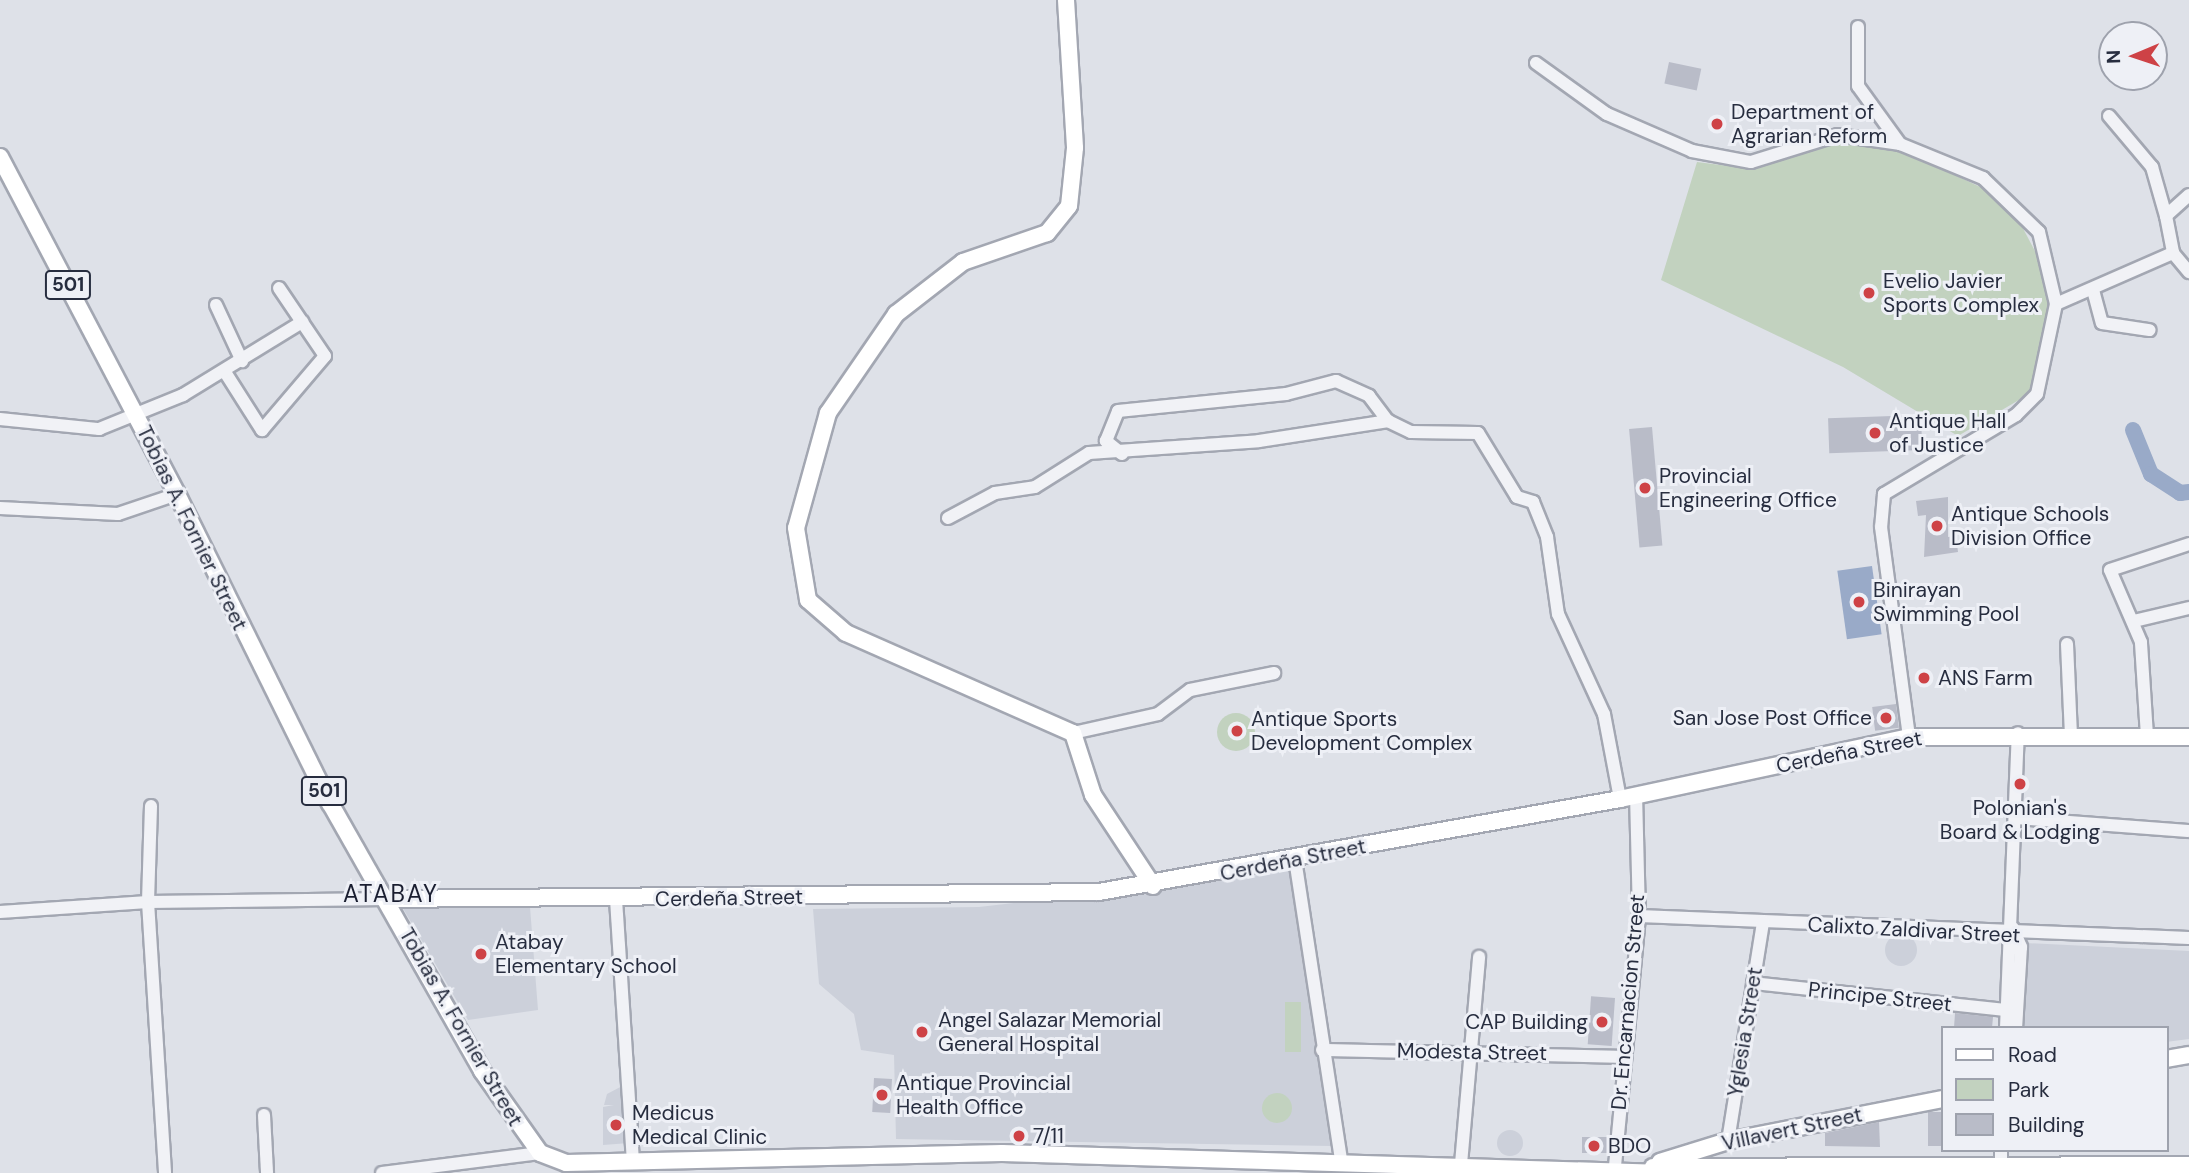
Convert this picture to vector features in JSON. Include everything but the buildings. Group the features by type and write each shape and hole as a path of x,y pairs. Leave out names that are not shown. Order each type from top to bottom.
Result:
{"main road":[{"path":"1066,0 1074,148 1069,206 1047,233 963,262 897,314 828,413 796,528 808,600 846,633 1073,733 1093,795 1153,886"},
{"name":"501","path":"0,157 135,412"},
{"name":"Tobias A. Fornier Street","path":"135,412 330,803 387,899 482,1071 541,1153"},
{"name":"Cerdeña Street","path":"387,899 616,899 1153,886 1628,798 1909,737 2018,733 2189,737"},
{"path":"2168,1049 2189,1046"},
{"path":"2168,1059 2189,1055"},
{"name":"Villavert Street","path":"1644,1167 1728,1141 1940,1099"},
{"path":"541,1153 566,1168 633,1159 704,1156 1002,1153 1461,1164 1664,1173"},
{"path":"1622,1171 1644,1167 1752,1172 2001,1171 2189,1165"}],"street":[{"path":"1858,27 1858,86 1900,144"},
{"path":"1536,63 1607,114 1692,151 1751,162 1838,135 1900,144 1983,178 2013,202 2039,232 2056,304 2045,370 2028,406 1884,494 1881,527 1909,737"},
{"path":"2109,116 2152,167 2166,215 2173,253 2189,272"},
{"path":"2166,215 2189,195"},
{"path":"2056,304 2173,253"},
{"path":"225,372 262,430 325,356 279,288"},
{"path":"2093,290 2102,323 2149,330"},
{"path":"216,306 242,361"},
{"path":"0,419 99,429 225,372 302,322"},
{"path":"1122,454 1106,441 1118,411 1286,394 1336,381 1369,396 1388,421"},
{"path":"948,517 995,493 1035,487 1088,453 1122,454 1388,421"},
{"name":"Dr. Encarnacion Street","path":"1388,421 1411,432 1478,433 1517,497 1533,502 1547,537 1558,614 1604,714 1628,798 1639,916 1621,1057 1622,1171"},
{"path":"0,508 118,514 177,494"},
{"path":"2147,736 2134,621 2112,565 2189,544"},
{"path":"2134,621 2189,608"},
{"path":"2067,644 2071,734"},
{"path":"1073,733 1158,714 1190,690 1274,673"},
{"path":"2006,1026 2018,733"},
{"path":"151,806 148,902 165,1173"},
{"path":"2016,817 2189,831"},
{"path":"1296,859 1322,1050 1341,1161"},
{"path":"0,912 148,902 387,899"},
{"path":"616,899 633,1159"},
{"name":"Calixto Zaldivar Street","path":"1639,916 2189,937"},
{"name":"Yglesia Street","path":"1728,1141 1763,922"},
{"path":"2012,931 2021,947 2016,1026"},
{"path":"1461,1164 1479,957"},
{"name":"Principe Street","path":"1753,984 2007,1010"},
{"name":"Modesta Street","path":"1322,1050 1471,1049 1621,1057"},
{"path":"264,1115 267,1173"},
{"path":"2001,1152 2001,1171"},
{"path":"382,1173 424,1170 541,1153"},
{"path":"702,1173 704,1156"}],"shaded area":[{"path":"1289,871 1332,1146 896,1139 894,1055 861,1050 854,1014 819,984 813,909 979,907"},
{"name":"Atabay Elementary School","path":"401,905 530,907 538,1010 468,1020"},
{"path":"1901,934 1912,939 1917,950 1912,961 1901,966 1890,961 1885,950 1890,939"},
{"path":"2026,943 2189,951 2189,1039 2168,1042 2168,1026 2020,1026"},
{"name":"Medicus Medical Clinic","path":"626,1084 629,1143 603,1145 603,1107 614,1105 604,1105 607,1094"},
{"path":"1510,1130 1519,1134 1523,1143 1519,1152 1510,1156 1501,1152 1497,1143 1501,1134"}],"green space":[{"name":"Evelio Javier Sports Complex","path":"1841,141 1895,147 2008,200 2047,274 2051,307 2037,381 2029,394 1958,436 1843,367 1661,280 1697,162 1752,169"},
{"name":"Antique Sports Development Complex","path":"1236,713 1249,719 1255,732 1249,745 1236,751 1223,745 1217,732 1223,719"},
{"path":"1285,1002 1301,1002 1301,1052 1285,1052"},
{"path":"1277,1093 1288,1097 1292,1108 1288,1119 1277,1123 1266,1119 1262,1108 1266,1097"}],"water":[{"name":"Binirayan Swimming Pool","path":"1872,566 1882,634 1847,639 1837,571"}],"waterway":[{"path":"2133,430 2151,474 2180,493 2189,492"}],"place":[{"name":"Department of Agrarian Reform","path":"1717,124"},
{"name":"Evelio Javier Sports Complex","path":"1869,293"},
{"name":"Antique Hall of Justice","path":"1875,433"},
{"name":"Provincial Engineering Office","path":"1645,488"},
{"name":"Antique Schools Division Office","path":"1937,526"},
{"name":"Binirayan Swimming Pool","path":"1859,602"},
{"name":"ANS Farm","path":"1924,678"},
{"name":"San Jose Post Office","path":"1886,718"},
{"name":"Antique Sports Development Complex","path":"1237,731"},
{"name":"Polonian's Board & Lodging","path":"2020,784"},
{"name":"Atabay Elementary School","path":"481,954"},
{"name":"CAP Building","path":"1602,1022"},
{"name":"Angel Salazar Memorial General Hospital","path":"922,1032"},
{"name":"Antique Provincial Health Office","path":"882,1095"},
{"name":"Medicus Medical Clinic","path":"616,1125"},
{"name":"7/11","path":"1019,1136"},
{"name":"BDO","path":"1594,1146"}],"district":[{"name":"ATABAY","path":"391,894"}]}
